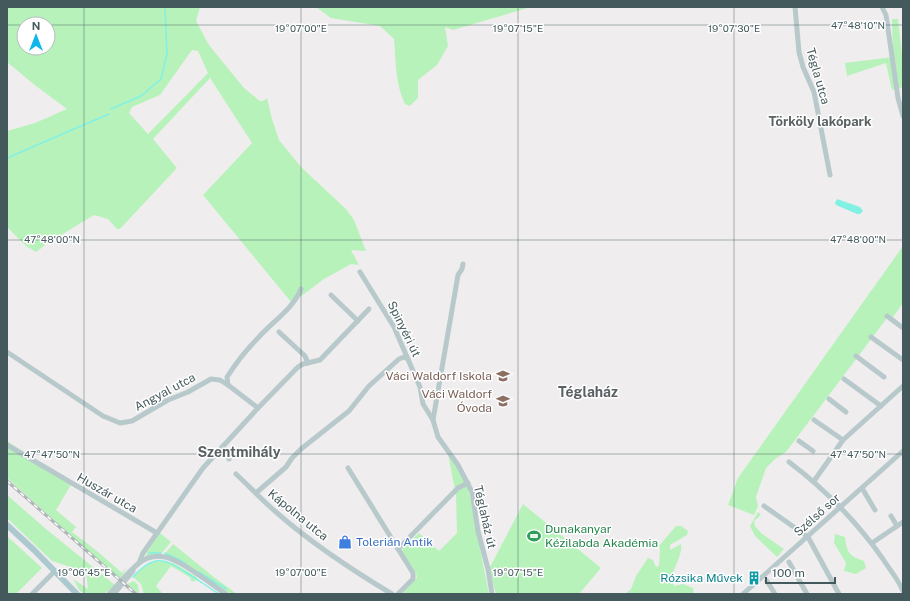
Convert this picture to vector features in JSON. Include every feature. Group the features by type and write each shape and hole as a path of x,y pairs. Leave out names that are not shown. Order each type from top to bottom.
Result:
{"main road":[{"path":"7,526 77,594"}],"street":[{"name":"Tégla utca","path":"795,7 799,52 803,67 814,92 830,175"},
{"path":"882,7 886,15 893,51 898,98 903,116"},
{"name":"Téglaház út","path":"463,264 462,269 458,274 433,420 438,437 458,465 472,492 478,531 488,569 492,594"},
{"name":"Spinyéri út","path":"360,272 394,327 420,387 423,404 433,420"},
{"path":"258,408 228,385 227,377 236,362 258,337 290,306 297,298 301,289"},
{"path":"331,295 358,321"},
{"path":"114,594 130,575 143,553 203,468 222,446 298,367 320,360 369,309"},
{"path":"887,316 903,328"},
{"path":"279,332 305,356 308,363"},
{"path":"871,337 903,360"},
{"name":"Angyal utca","path":"7,352 87,406 103,416 120,423 132,421 168,400 188,392 211,379 220,380 228,385"},
{"path":"856,356 884,377"},
{"path":"256,493 286,467 301,449 349,411 369,386 399,359 404,357 408,359"},
{"path":"844,379 881,406"},
{"path":"814,481 843,440 903,386"},
{"path":"829,399 846,412"},
{"path":"814,420 843,440"},
{"path":"799,441 813,451"},
{"name":"Huszár utca","path":"7,446 157,533"},
{"path":"222,446 229,459"},
{"name":"Szélső sor","path":"744,594 903,451"},
{"path":"789,462 814,481 841,507 872,543 901,581 903,591"},
{"path":"348,468 414,576 398,594"},
{"name":"Kápolna utca","path":"236,474 276,512 314,542 392,594"},
{"path":"398,549 458,488 468,483"},
{"path":"862,488 875,510"},
{"path":"764,506 808,537 839,594"},
{"path":"891,516 897,526"},
{"path":"872,543 903,522"},
{"path":"109,594 128,572 137,565 153,557 167,557 226,594"},
{"path":"789,562 807,594"},
{"path":"32,594 55,571"},
{"path":"768,581 775,594"}],"green space":[{"path":"7,7 200,7 196,21 209,45 244,88 260,101 267,98 279,140 301,167 346,209 354,220 366,251 351,250 359,265 351,264 324,279 292,303 203,195 252,143 210,78 153,139 177,168 120,229 117,229 108,219 94,215 36,252 26,246 7,227 7,131 35,123 67,109 7,62","holes":["192,50 198,51 208,73 148,134 129,113 132,107 160,95"]},
{"path":"316,7 531,7 453,30 445,27 448,46 437,65 418,80 418,98 410,106 405,104 399,88 396,72 394,39 380,26 331,18"},
{"path":"892,19 898,19 903,63 903,87 892,90 886,63 847,76 845,63 893,57"},
{"path":"903,246 903,303 891,320 887,318 786,452 775,459 766,468 756,497 758,506 754,515 728,505 738,478"},
{"path":"7,441 72,483 56,510 76,527 72,532 122,573 127,567 121,578 115,575 7,478"},
{"path":"448,454 467,482 489,594 402,594 417,578 416,573 402,552 403,548 419,533 439,551 457,533 456,495"},
{"path":"7,495 115,585 104,594 85,594 80,591 73,579 88,589 86,572 52,561 7,518"},
{"name":"Dunakanyar Kézilabda Akadémia","path":"523,504 601,568 579,594 496,594 489,569"},
{"path":"758,512 761,515 754,521 755,526 761,533 784,549 777,557 755,536 750,526"},
{"path":"676,526 681,526 688,531 687,535 670,545 670,550 681,544 680,555 672,575 673,583 674,586 683,584 693,588 694,594 625,594 631,589 636,576 648,558 653,560 656,567 659,566 659,546"},
{"path":"160,533 171,542 160,555 146,556 147,552"},
{"path":"835,534 845,537 850,553 864,561 866,568 856,574 844,571 846,563 834,543"},
{"path":"7,536 42,568 16,594 7,594"},
{"path":"173,544 237,594 231,594 194,570 164,555"},
{"path":"156,561 173,563 197,577 194,582 190,580 191,578 171,566 156,586 163,594 144,594 141,584 133,577 143,567"},
{"path":"134,581 138,585 139,594 127,584"}],"water":[{"path":"837,199 860,207 863,211 860,214 857,214 836,205 835,203"}],"waterway":[{"path":"111,109 141,96 161,79 167,54 165,7"},
{"path":"7,158 109,114"},
{"path":"149,553 161,553"},
{"path":"165,553 186,564"},
{"path":"133,577 140,570 153,562 165,562 179,568 219,594"},
{"path":"199,572 226,589"}],"railway":[{"path":"7,481 136,594"}],"place":[{"name":"Váci Waldorf Iskola","path":"503,376"},
{"name":"Váci Waldorf Óvoda","path":"503,401"},
{"name":"Dunakanyar Kézilabda Akadémia","path":"534,536"},
{"name":"Tolerián Antik","path":"345,542"},
{"name":"Rózsika Művek","path":"754,578"}],"district":[{"name":"Törköly lakópark","path":"820,121"},
{"name":"Téglaház","path":"588,392"},
{"name":"Szentmihály","path":"239,452"}]}
